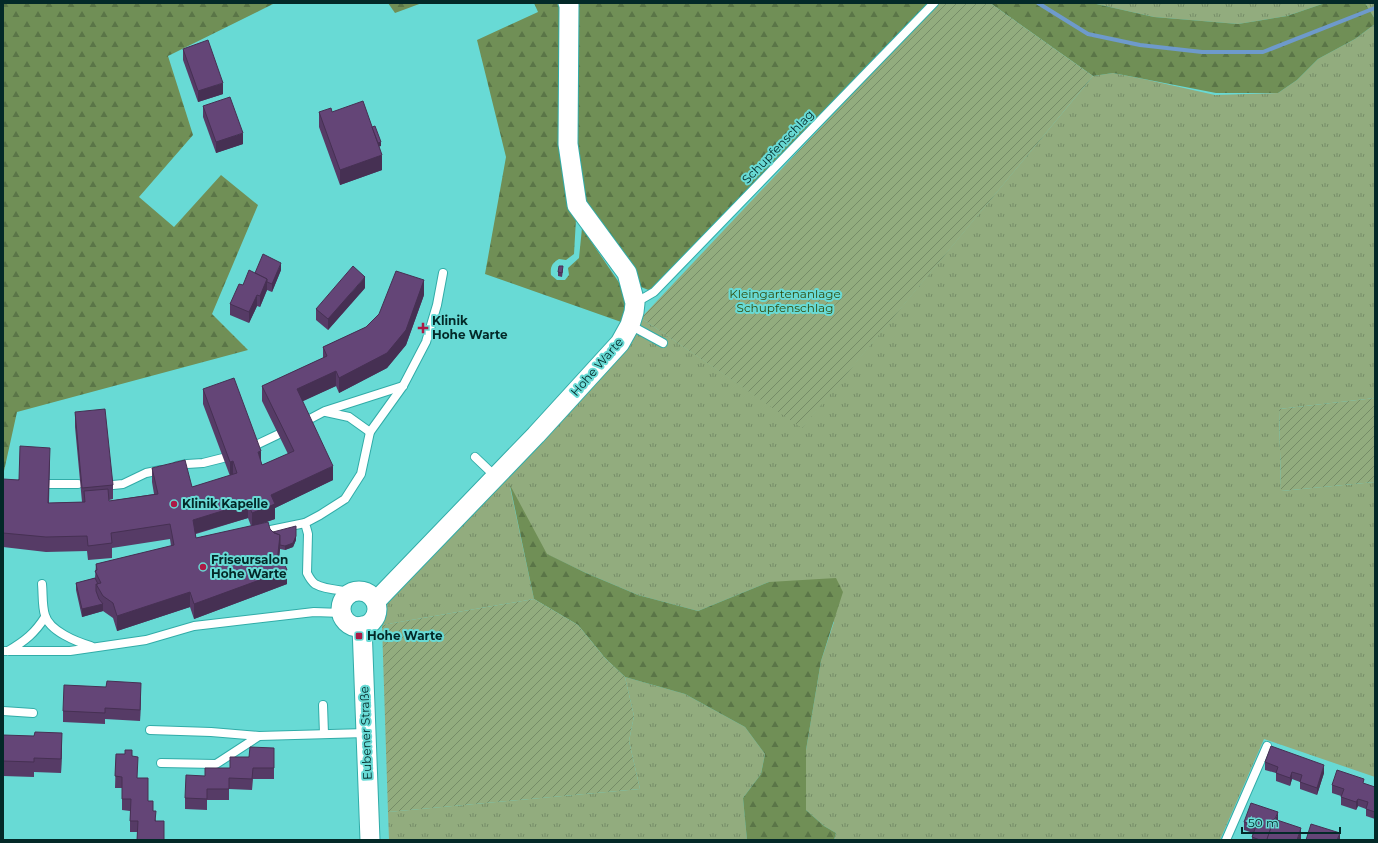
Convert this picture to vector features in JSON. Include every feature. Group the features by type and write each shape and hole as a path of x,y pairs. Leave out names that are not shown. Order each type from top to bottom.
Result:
{"street":[{"name":"Hohe Warte","path":"376,601 496,478 620,343 630,325 635,303 627,274 577,205 568,144 568,3"},
{"path":"358,590 366,592 376,601 377,610 374,619 369,624 362,626 349,624 342,613 341,606 343,600 348,594 358,590"},
{"name":"Eubener Straße","path":"362,626 370,840"}],"lane":[{"name":"Schupfenschlag","path":"635,303 654,292 934,3"},
{"path":"251,534 305,523 345,499 361,474 370,432 403,386 426,342 437,305 443,273"},
{"path":"630,325 662,343"},
{"path":"306,421 325,411 403,386"},
{"path":"325,411 348,417 370,432"},
{"path":"254,446 277,435"},
{"path":"475,457 496,478"},
{"path":"113,485 123,484 146,473 187,464 204,463 223,458"},
{"path":"48,484 78,484"},
{"path":"305,523 308,534 307,573 310,578 314,583 353,592"},
{"path":"42,584 45,617 53,628 77,642 94,647"},
{"path":"5,651 70,651 146,640 194,626 314,612 342,613"},
{"path":"5,651 30,636 38,628 45,617"},
{"path":"323,705 324,734"},
{"path":"3,711 33,713"},
{"path":"150,730 211,732 259,736 366,733"},
{"path":"161,763 216,764 259,736"},
{"path":"1226,840 1267,746"}],"green space":[{"path":"3,3 275,3 168,56 193,135 139,197 174,227 221,175 258,205 212,314 248,350 17,412 4,471"},
{"path":"388,3 422,3 395,13"},
{"path":"534,3 558,3 561,8 576,219 574,254 566,260 559,259 555,262 551,267 551,275 557,280 565,280 569,275 568,268 579,258 582,228 620,284 629,304 624,323 485,274 506,157 477,40 538,12"},
{"path":"577,3 928,3 651,291 641,287 583,203 574,143 579,6"},
{"name":"Kleingartenanlage Schupfenschlag","path":"938,3 990,3 1093,76 802,428 641,318"},
{"path":"990,3 1092,3 1154,17 1238,24 1287,16 1325,3 1365,3 1375,19 1375,24 1355,39 1318,59 1297,80 1278,93 1216,93 1113,73 1093,76"},
{"path":"1092,3 1325,3 1287,16 1238,24 1154,17"},
{"path":"1365,3 1375,3 1375,19"},
{"path":"1375,24 1375,398 1279,409 1281,491 1375,482 1375,777 1264,739 1220,840 834,840 836,833 824,826 806,810 806,750 821,661 834,622 769,582 698,611 638,595 546,554 510,487 534,599 382,625 377,604 641,318 802,427 1093,76 1113,73 1215,95 1278,93 1297,80 1318,59 1355,39"},
{"path":"1375,398 1375,482 1281,491 1279,409"},
{"path":"510,485 547,554 586,573 638,595 698,611 769,582 836,578 843,592 821,661 806,750 806,810 824,826 836,833 834,840 747,840 743,798 761,774 765,754 745,727 685,694 625,677 605,658 578,625 534,599"},
{"path":"534,599 578,625 605,658 625,677 634,716 629,741 640,789 388,812 382,625"},
{"path":"625,677 685,694 745,727 765,754 761,774 743,798 747,840 389,840 388,812 640,789 629,741 634,716"}],"building":[{"path":"208,40 223,83 198,91 183,49"},
{"path":"230,97 243,133 216,142 203,106"},
{"path":"363,101 382,155 340,170 319,112 331,108 332,112"},
{"path":"375,126 381,142 378,143 372,127"},
{"path":"263,254 281,263 272,284 267,282 267,279 255,273"},
{"path":"353,266 365,277 328,319 316,309"},
{"path":"559,266 563,266 562,273 558,272"},
{"path":"249,270 267,279 260,296 257,295 249,312 230,304 239,284 243,285"},
{"path":"396,271 424,280 406,330 387,353 339,378 336,371 297,389 333,466 271,495 275,504 252,513 248,503 193,520 196,538 268,522 270,529 274,533 280,535 277,562 283,560 287,570 194,604 190,592 117,616 113,603 103,596 96,584 101,583 95,571 97,570 96,564 174,545 170,524 111,533 112,543 88,546 87,536 46,537 3,533 3,479 19,480 20,446 50,448 48,503 85,502 84,491 108,489 109,501 158,494 152,468 185,460 192,487 237,473 233,461 230,462 203,389 234,378 261,451 258,452 262,465 294,451 262,386 327,356 323,347 366,327 379,314"},
{"path":"105,409 113,485 82,488 75,412"},
{"path":"296,526 296,536 293,543 285,546 280,545 280,535 273,532"},
{"path":"95,578 98,584 96,584 96,591 103,604 82,609 76,583"},
{"path":"107,681 141,683 140,710 105,708 105,713 63,711 64,685 106,687"},
{"path":"35,732 62,733 61,759 34,758 34,762 3,761 3,735 34,736"},
{"path":"1271,746 1324,765 1317,788 1300,782 1302,775 1292,772 1290,778 1276,773 1278,767 1265,762"},
{"path":"250,747 274,748 274,768 253,768 252,779 229,778 229,789 207,789 207,799 185,798 186,775 205,776 205,768 230,768 230,757 249,757"},
{"path":"125,750 132,750 132,756 138,757 137,778 148,778 148,801 153,801 153,811 156,811 155,821 164,821 164,840 137,840 138,821 130,821 131,799 122,799 122,777 115,776 116,754 125,754"},
{"path":"1337,770 1364,779 1363,783 1375,787 1375,812 1366,809 1368,802 1358,799 1356,802 1341,797 1344,789 1332,785"},
{"path":"1251,803 1278,812 1267,840 1260,840 1252,837 1256,826 1244,822"},
{"path":"1274,819 1301,828 1297,840 1267,839"},
{"path":"1311,824 1340,833 1337,840 1306,840"}],"waterway":[{"path":"1038,3 1088,34 1140,45 1202,52 1263,52 1375,8"}],"place":[{"name":"Klinik Hohe Warte","path":"423,328"},
{"name":"Klinik Kapelle","path":"174,504"},
{"name":"Friseursalon Hohe Warte","path":"203,567"},
{"name":"Hohe Warte","path":"359,636"}]}
